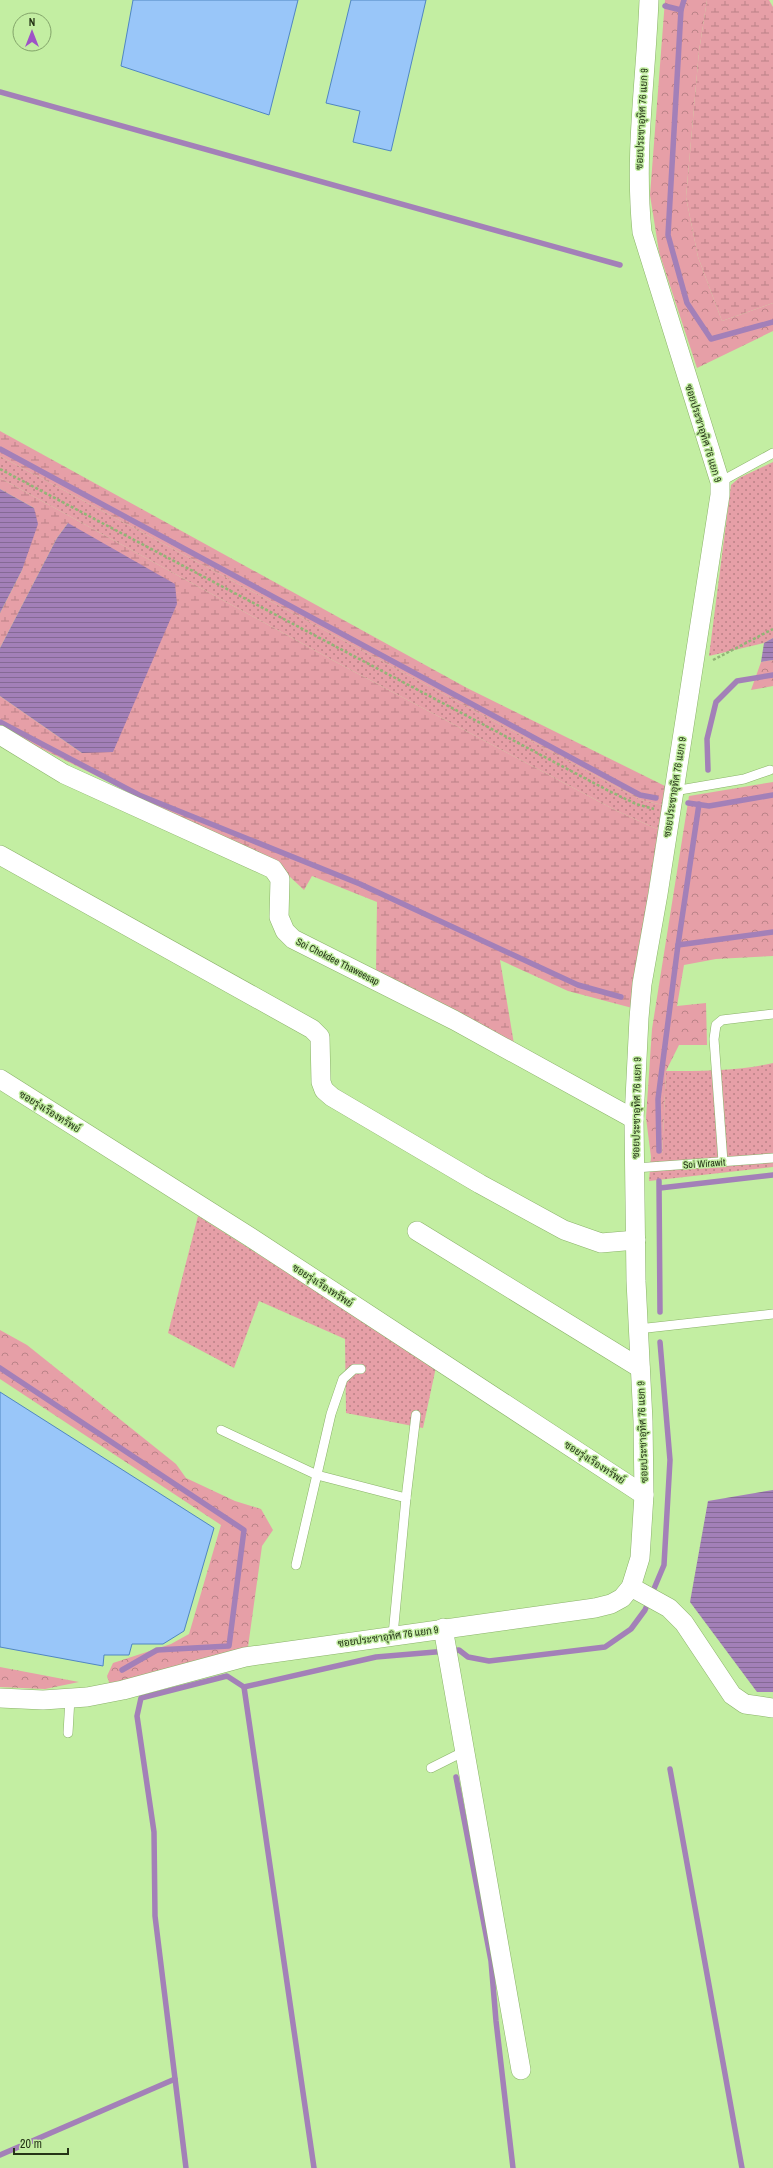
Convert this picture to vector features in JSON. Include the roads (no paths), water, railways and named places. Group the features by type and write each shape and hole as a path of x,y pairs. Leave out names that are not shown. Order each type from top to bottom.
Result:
{"street":[{"name":"ซอยประชาอุทิศ 76 แยก 9","path":"0,1698 43,1700 70,1698 123,1690 245,1657 443,1628 595,1608 611,1604 622,1598 631,1586 640,1558 644,1495 643,1421 638,1329 634,1118 642,984 718,513 720,482 642,232 638,190 639,130 649,0"},
{"name":"Soi Chokdee Thaweesap","path":"0,735 64,774 273,869 280,880 279,917 284,931 293,939 454,1020 634,1118"},
{"path":"0,855 312,1029 320,1037 321,1082 324,1090 332,1097 480,1184 564,1230 601,1243 636,1240"},
{"name":"ซอยรุ่งเรืองทรัพย์","path":"0,1079 250,1238 644,1495"},
{"path":"417,1231 640,1368"},
{"path":"631,1586 669,1608 684,1623 732,1695 745,1704 773,1708"},
{"path":"443,1628 466,1750 521,2070"}],"lane":[{"path":"720,482 773,453"},
{"path":"674,791 744,779 770,770"},
{"path":"722,1162 714,1039 716,1025 722,1020 773,1014"},
{"name":"Soi Wirawit","path":"635,1168 773,1158"},
{"path":"638,1329 773,1314"},
{"path":"296,1565 331,1414 343,1379 354,1369 361,1369"},
{"path":"393,1635 406,1498 416,1415"},
{"path":"221,1430 317,1475 406,1498"},
{"path":"68,1733 70,1698"},
{"path":"431,1768 466,1750"}],"waterway":[{"path":"665,6 681,10 684,0"},
{"path":"681,10 668,235 687,303 711,339 773,322"},
{"path":"0,92 620,265"},
{"path":"0,449 640,795 656,798"},
{"path":"708,770 707,739 716,702 737,681 773,675"},
{"path":"0,722 139,795 360,884 578,985 621,997"},
{"path":"688,803 709,806 773,795"},
{"path":"659,1151 658,1099 678,945 699,804"},
{"path":"678,945 773,932"},
{"path":"660,1188 773,1175"},
{"path":"659,1181 660,1312"},
{"path":"186,2168 155,1916 154,1832 137,1716 141,1698 227,1676 244,1687 376,1657 459,1650 468,1657 489,1661 605,1647 631,1629 645,1610 664,1565 670,1460 660,1342"},
{"path":"0,1368 244,1530 229,1646 157,1650 122,1670"},
{"path":"244,1687 314,2168"},
{"path":"670,1769 742,2168"},
{"path":"456,1777 491,1961 496,2021 513,2168"},
{"path":"0,2155 175,2079"}]}
